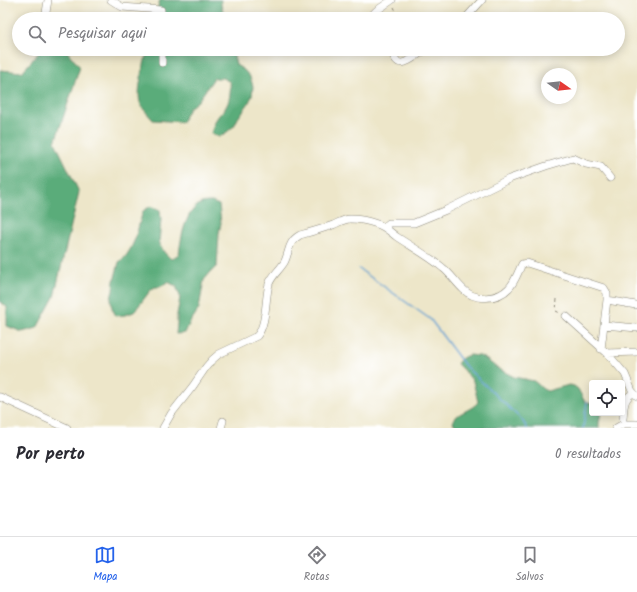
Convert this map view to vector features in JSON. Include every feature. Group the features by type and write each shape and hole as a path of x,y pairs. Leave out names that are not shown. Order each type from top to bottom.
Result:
{"street":[{"path":"46,12 48,0"},
{"path":"111,0 122,7 161,10 161,12"},
{"path":"471,12 482,0"},
{"path":"375,12 389,1"},
{"path":"162,56 162,63"},
{"path":"394,56 398,63 406,62 415,56"},
{"path":"384,227 389,223 414,223 446,210 509,179 573,158 586,164 601,166 610,178"},
{"path":"163,428 171,414 212,360 219,354 257,336 262,325 269,285 273,276 285,261 292,241 300,235 349,219 378,224 384,227 442,267 464,290 475,296 496,296 505,292 512,284 522,264 527,263 600,286 606,290 607,293 604,325 604,351"},
{"path":"607,300 636,305"},
{"path":"566,316 604,351 627,377 635,395 629,395 626,398 621,424 637,424"},
{"path":"604,325 637,328"},
{"path":"604,351 637,352"},
{"path":"0,397 66,428"}],"path":[{"path":"389,1 396,12"},
{"path":"557,299 556,311 566,316"}],"green space":[{"path":"160,0 221,0 224,12 156,12"},
{"path":"36,56 71,56 80,67 55,142 79,192 54,297 37,328 22,332 7,326 7,307 0,302 0,70 22,72"},
{"path":"146,56 234,56 236,65 244,70 250,77 253,86 252,96 234,126 219,137 211,133 214,123 228,104 230,97 230,82 223,78 214,78 198,101 189,108 182,122 153,120 142,107 139,100 141,77"},
{"path":"212,202 219,205 221,223 217,266 204,280 199,308 185,333 176,334 180,296 176,286 168,282 160,287 155,287 150,291 134,312 116,316 112,308 111,299 114,281 119,262 126,256 135,239 143,211 151,206 160,210 161,219 159,244 171,259 179,254 185,225 192,212 202,203"},
{"path":"469,355 480,356 497,368 514,377 534,381 547,391 569,385 574,386 578,389 585,402 589,403 589,416 600,416 599,428 459,428 453,423 454,419 476,405 478,402 473,381 457,364 462,358"}],"waterway":[{"path":"359,269 430,319 466,367 522,420 527,428"},
{"path":"583,428 587,402"}]}
